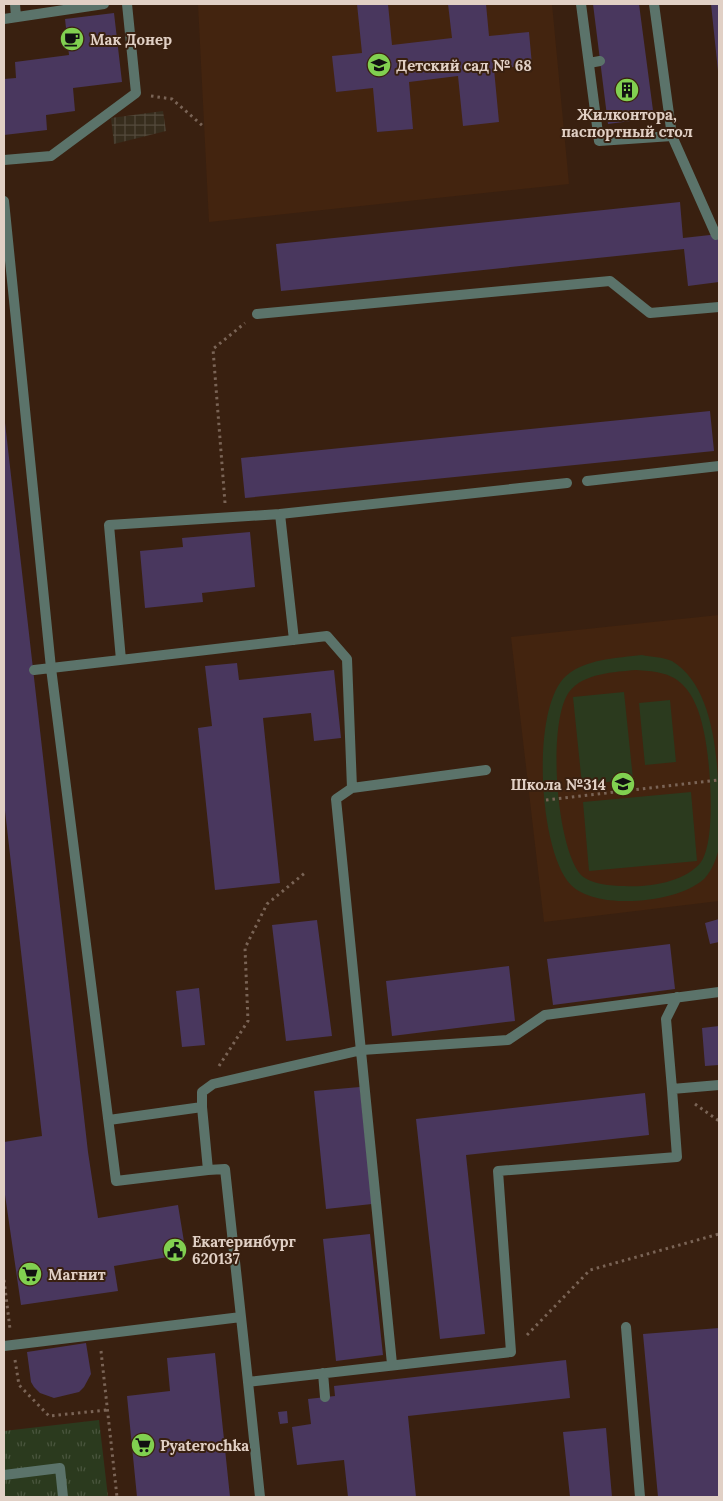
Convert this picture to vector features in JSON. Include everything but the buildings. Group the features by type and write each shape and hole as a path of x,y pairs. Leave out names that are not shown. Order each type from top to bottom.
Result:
{"lane":[{"path":"15,4 16,17"},
{"path":"4,19 104,4"},
{"path":"4,160 51,156 136,93 127,4"},
{"path":"581,4 599,141 672,136"},
{"path":"654,4 672,136 716,235"},
{"path":"589,62 600,61"},
{"path":"4,202 51,668 116,1181 225,1169 260,1497"},
{"path":"257,314 610,281 650,313 719,307"},
{"path":"587,480 719,466"},
{"path":"121,660 109,526 280,514 567,483"},
{"path":"280,514 294,640"},
{"path":"34,670 327,636 347,659 352,788"},
{"path":"392,1364 336,799 352,788 486,770"},
{"path":"208,1170 202,1092 213,1084 362,1050 508,1040 545,1015 719,992"},
{"path":"248,1382 392,1364 511,1352 498,1171 677,1157 666,1019 677,997"},
{"path":"672,1089 719,1085"},
{"path":"109,1120 202,1107"},
{"path":"8,1345 241,1317"},
{"path":"626,1327 640,1497"},
{"path":"322,1372 325,1397"},
{"path":"4,1475 60,1468 63,1497"}],"path":[{"path":"136,93 172,99 204,127"},
{"path":"226,518 213,349 257,314"},
{"path":"546,800 719,780"},
{"path":"217,1069 248,1021 245,948 267,904 306,872"},
{"path":"511,1352 590,1270 719,1234"},
{"path":"4,1280 8,1345 15,1359 19,1384 49,1416 107,1410"},
{"path":"99,1335 117,1497"},
{"path":"10,1360 15,1359"}],"shaded area":[{"name":"Детский сад № 68","path":"198,4 552,4 569,184 209,222"},
{"path":"163,111 166,131 114,144 111,118"},
{"name":"Школа №314","path":"719,615 719,901 544,922 511,637"}],"green space":[{"path":"642,655 672,661 689,676 701,695 715,745 718,772 719,849 709,872 704,879 692,887 676,894 657,898 638,901 618,901 583,893 571,885 560,868 552,843 546,813 543,748 547,718 555,693 566,676 582,666 592,663 612,658","holes":["636,670 661,673 672,677 686,688 696,704 706,741 710,776 711,817 709,835 706,851 701,862 694,869 676,879 644,886 601,884 590,881 581,875 572,860 565,839 557,785 558,730 562,708 569,692 575,686 591,677"]},
{"path":"624,692 633,779 582,785 573,697"},
{"path":"670,700 676,762 645,765 639,703"},
{"path":"691,792 697,861 589,871 583,802"},
{"path":"99,1420 108,1497 4,1497 4,1431"}],"place":[{"name":"Мак Донер","path":"72,39"},
{"name":"Детский сад № 68","path":"379,65"},
{"name":"Жилконтора, паспортный стол","path":"627,90"},
{"name":"Школа №314","path":"623,784"},
{"name":"Екатеринбург 620137","path":"175,1250"},
{"name":"Магнит","path":"30,1274"},
{"name":"Pyaterochka","path":"143,1445"}]}
